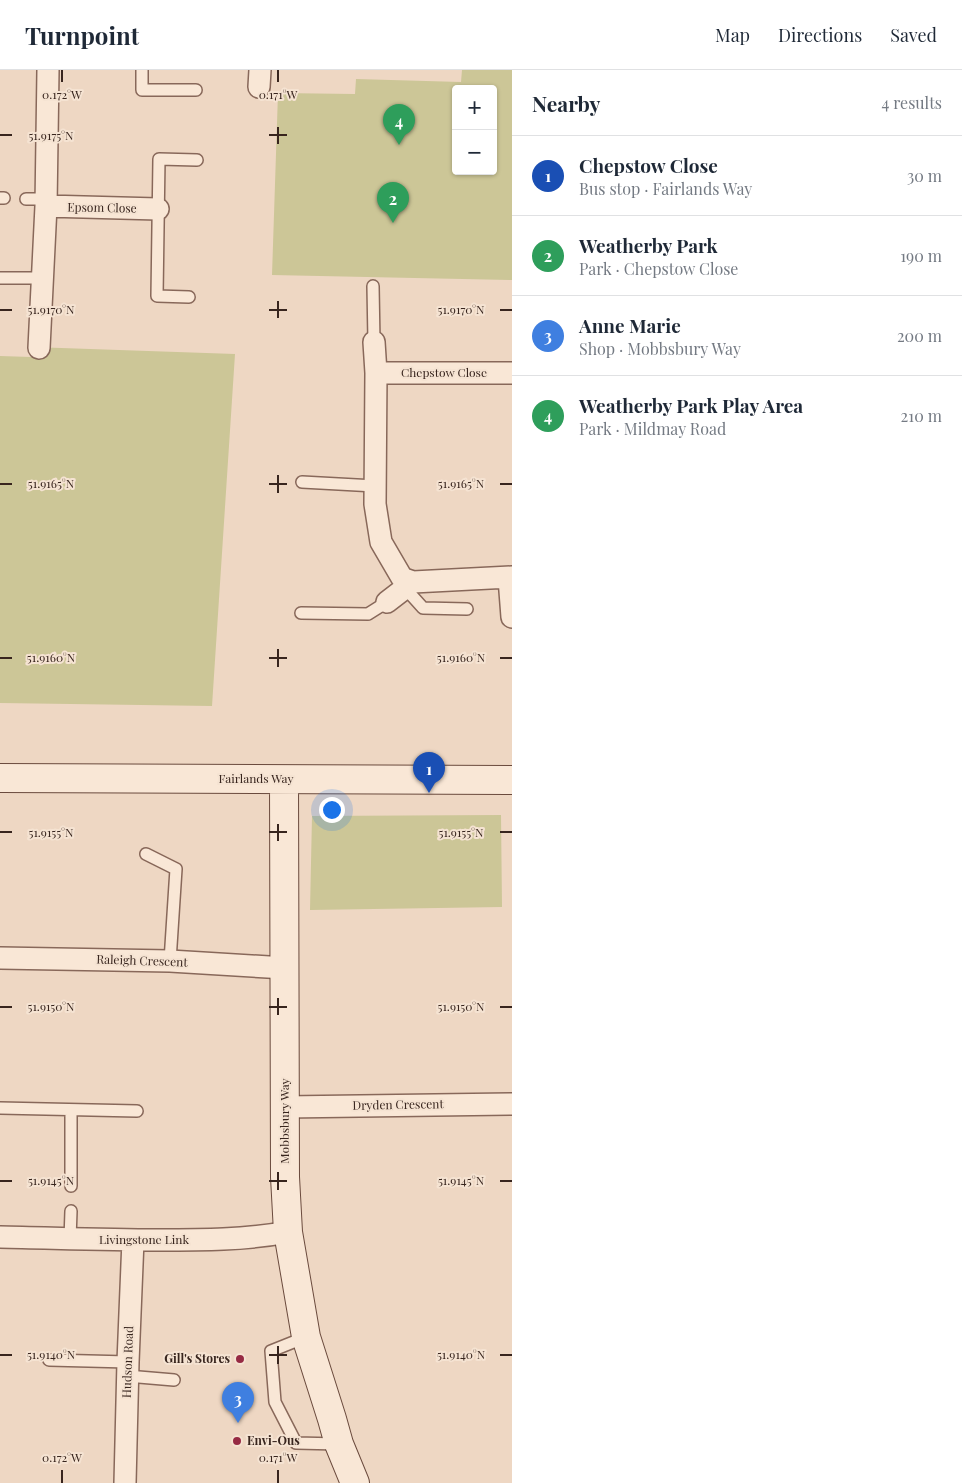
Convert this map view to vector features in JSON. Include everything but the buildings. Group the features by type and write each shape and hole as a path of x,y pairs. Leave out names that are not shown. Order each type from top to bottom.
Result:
{"street":[{"path":"39,348 42,278 39,202 48,70"},
{"name":"Epsom Close","path":"39,202 158,209"},
{"path":"374,342 376,373 375,504 380,542 402,578 409,585"},
{"name":"Chepstow Close","path":"376,373 512,373"},
{"path":"387,602 409,585 510,577 512,617"},
{"name":"Fairlands Way","path":"0,778 512,780"},
{"name":"Mobbsbury Way","path":"284,780 285,1107 288,1232 306,1337 339,1444 355,1483"},
{"name":"Raleigh Crescent","path":"0,958 170,961 285,968"},
{"name":"Dryden Crescent","path":"285,1107 512,1104"},
{"name":"Livingstone Link","path":"0,1237 133,1240 232,1239 288,1232"},
{"name":"Hudson Road","path":"125,1483 127,1369 133,1240"}],"lane":[{"path":"142,70 142,90 196,90"},
{"path":"189,297 157,296 159,159 197,160"},
{"path":"0,278 42,278"},
{"path":"373,286 374,342"},
{"path":"302,482 375,486"},
{"path":"409,585 423,608 467,608"},
{"path":"301,613 368,614 387,602"},
{"path":"146,854 176,869 170,961"},
{"path":"0,1108 137,1111"},
{"path":"71,1186 72,1110"},
{"path":"70,1239 71,1211"},
{"path":"306,1337 271,1351 275,1402 296,1443 339,1444"},
{"path":"49,1360 127,1369 174,1380"}],"shaded area":[{"path":"462,70 512,70 512,280 272,275 278,93 355,94 356,79 461,82"},
{"path":"32,347 235,354 212,706 0,703 0,356 31,357"},
{"path":"501,815 502,907 310,910 312,816"}],"place":[{"name":"Weatherby Park Play Area","path":"399,145"},
{"name":"Weatherby Park","path":"393,223"},
{"name":"Chepstow Close","path":"429,793"},
{"name":"Gill's Stores","path":"240,1359"},
{"name":"Anne Marie","path":"238,1423"},
{"name":"Envi-Ous","path":"237,1441"}]}
